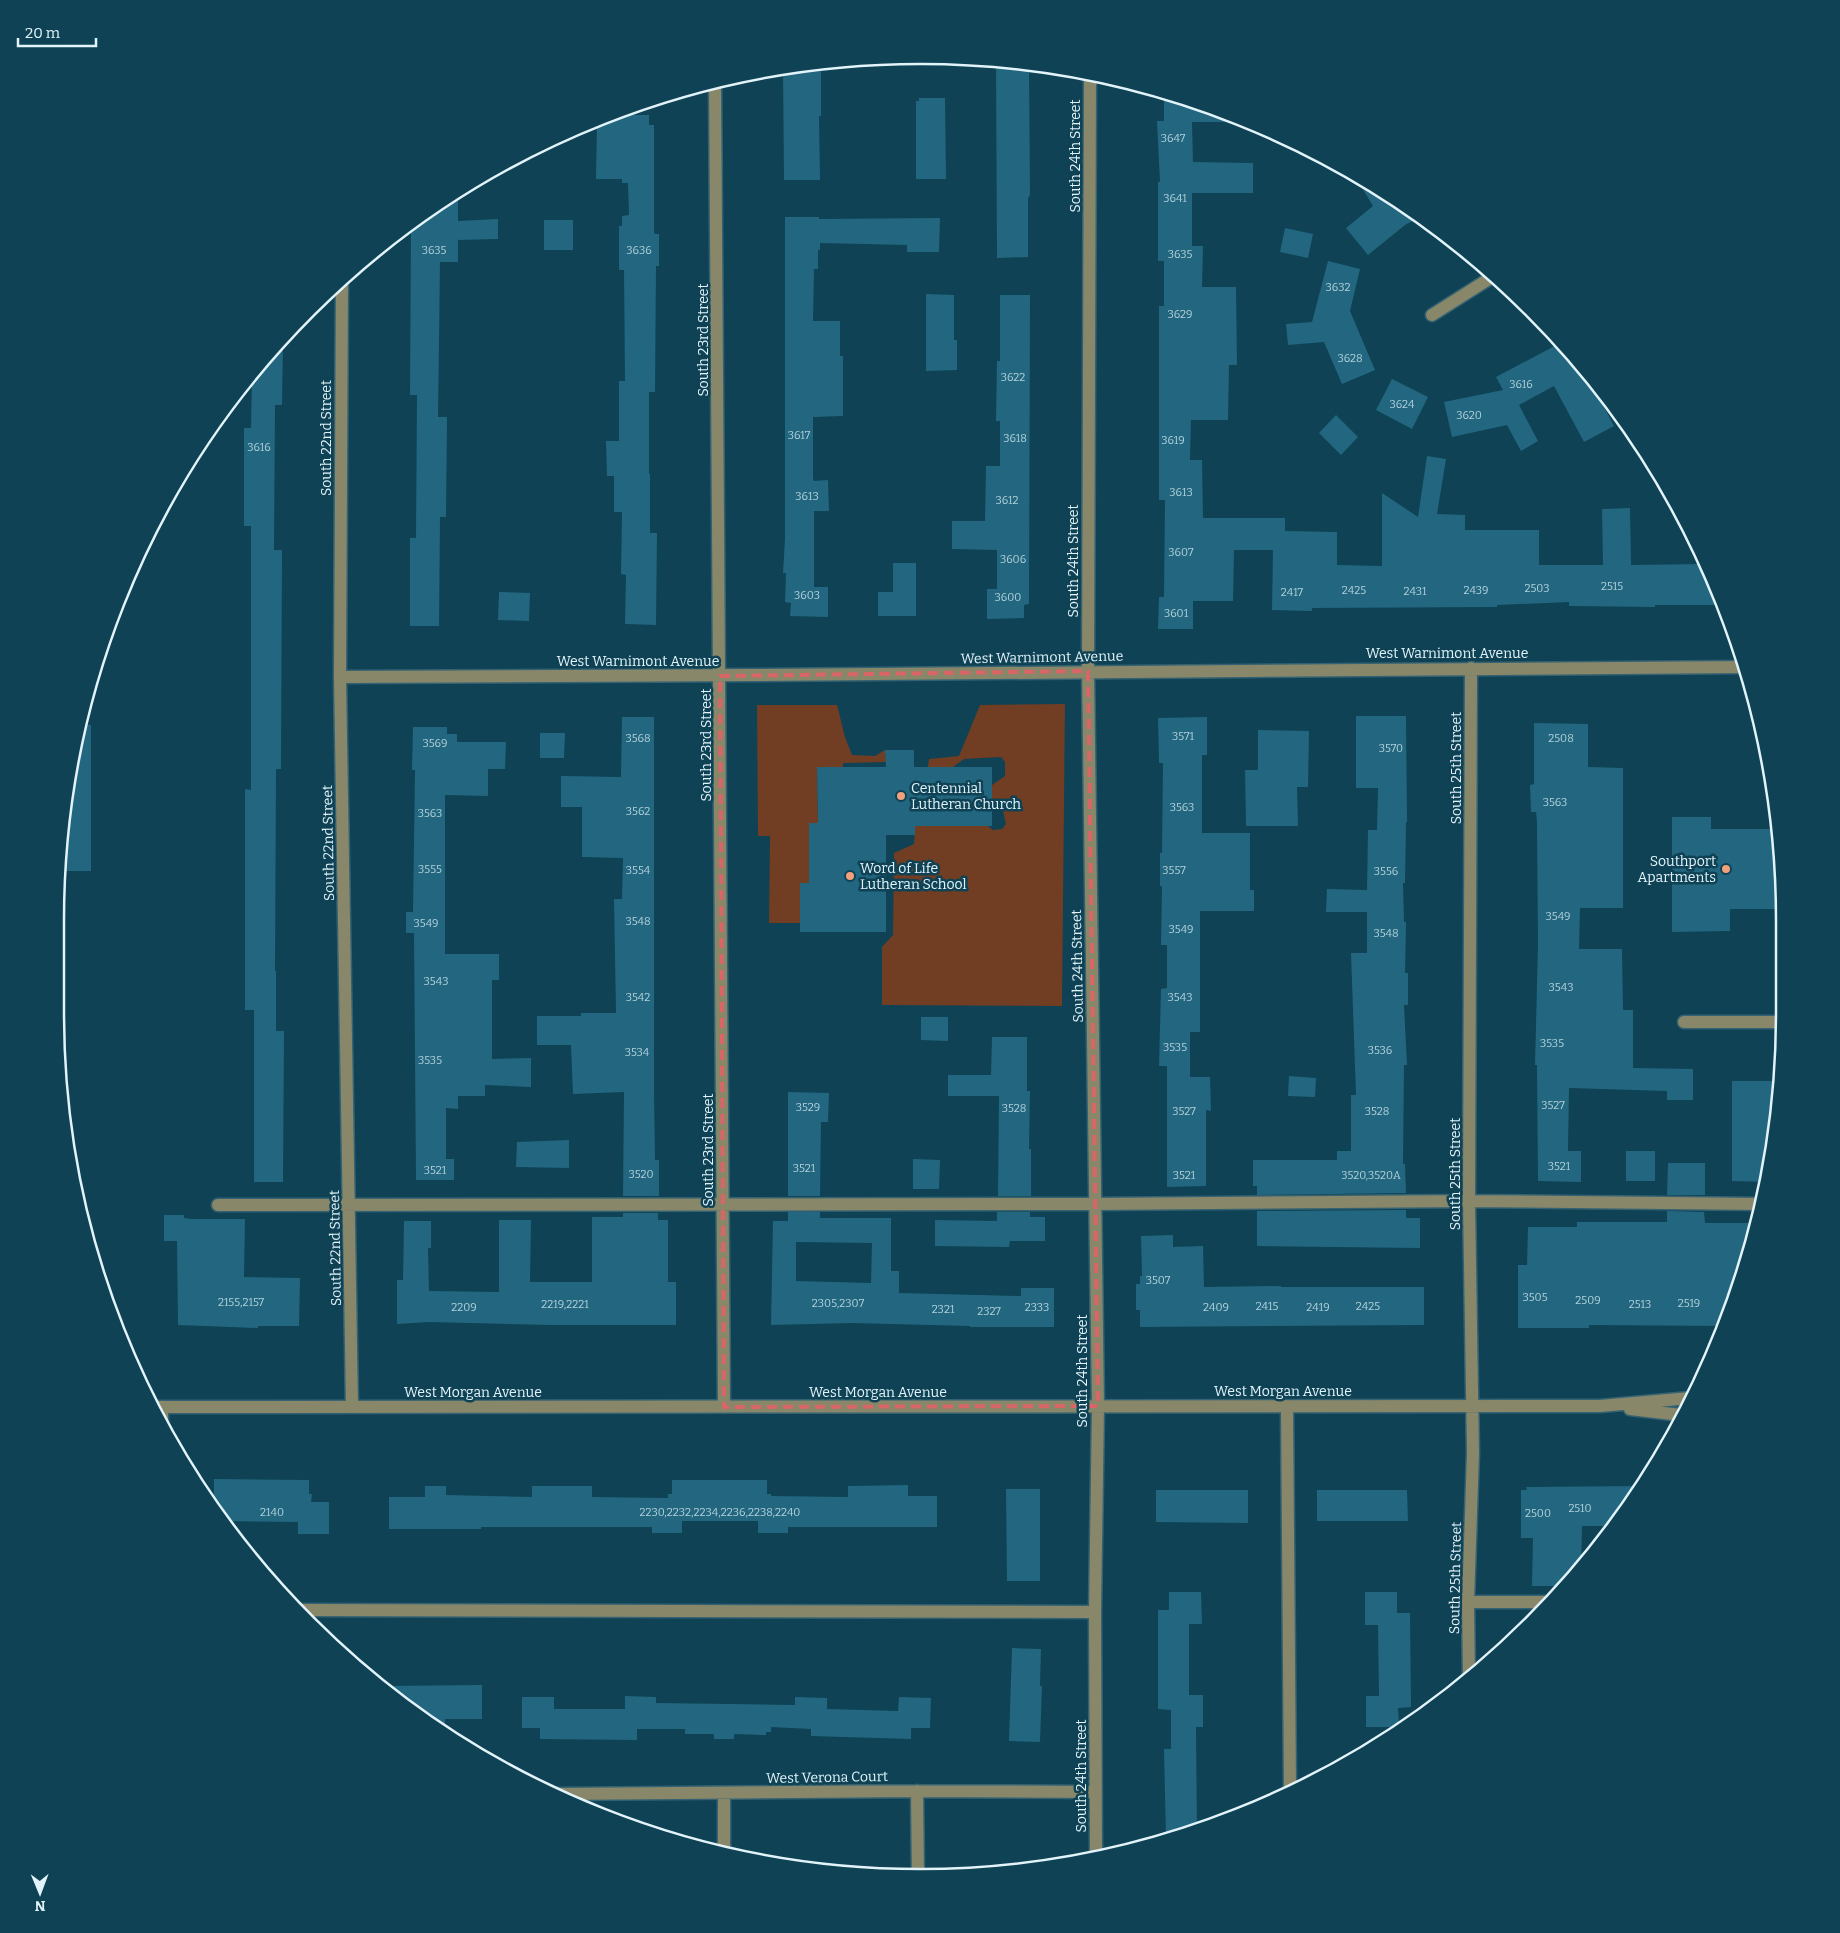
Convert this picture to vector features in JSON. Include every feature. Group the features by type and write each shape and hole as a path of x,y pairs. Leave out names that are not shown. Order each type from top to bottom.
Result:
{"street":[{"name":"South 24th Street","path":"1090,81 1088,671 1098,1406 1095,1612 1096,1851"},
{"name":"South 23rd Street","path":"716,89 724,1406"},
{"path":"1432,314 1488,279"},
{"name":"South 22nd Street","path":"342,289 340,677 352,1407"},
{"name":"West Warnimont Avenue","path":"340,677 720,676 1088,671 1738,667"},
{"name":"South 25th Street","path":"1469,1670 1468,1602 1473,1453 1469,1201 1471,668"},
{"path":"1684,1022 1776,1022"},
{"path":"218,1205 1095,1204 1469,1201 1754,1204"},
{"name":"West Morgan Avenue","path":"160,1407 1600,1406 1685,1398"},
{"path":"1287,1406 1290,1785"},
{"name":"West Morgan Avenue","path":"1600,1406 1677,1413"},
{"path":"1468,1602 1541,1602"},
{"path":"307,1610 1095,1612"},
{"path":"918,1791 918,1869"},
{"name":"West Verona Court","path":"570,1794 918,1791 1096,1792"},
{"path":"724,1793 724,1846"}],"highlighted area":[{"path":"1088,671 1098,1406 724,1407 720,676"}],"shaded area":[{"path":"1065,704 1062,1006 882,1005 882,947 893,935 894,853 914,844 915,826 988,826 993,830 1002,829 1006,824 1003,811 991,809 992,785 1005,776 1005,762 1001,757 964,759 953,767 928,767 929,759 959,756 980,705"},
{"path":"757,705 837,705 845,737 852,755 875,756 885,750 886,762 843,763 843,767 817,768 818,823 809,823 809,883 800,884 800,923 769,923 770,836 758,836"}],"building":[{"path":"996,68 1029,71 1030,195 1028,198 1028,257 997,258"},
{"path":"821,70 821,116 819,116 820,180 784,180 783,75"},
{"path":"919,98 945,98 946,179 916,179 916,101 919,101"},
{"path":"1164,100 1229,122 1192,122 1193,162 1253,163 1253,193 1192,193 1192,246 1203,246 1202,287 1236,287 1237,365 1229,365 1228,420 1191,420 1190,460 1202,460 1203,518 1285,518 1285,531 1337,532 1337,565 1382,566 1382,493 1418,517 1427,456 1446,459 1437,514 1465,515 1465,530 1539,530 1539,565 1603,565 1602,509 1630,508 1631,565 1698,564 1716,605 1655,605 1655,607 1569,606 1569,602 1497,605 1497,607 1312,608 1312,611 1272,610 1273,550 1234,550 1233,601 1193,601 1193,629 1158,629 1159,597 1164,597 1165,500 1159,500 1159,306 1164,306 1164,261 1158,261 1158,182 1160,182 1157,121 1164,121"},
{"path":"629,115 649,115 649,125 654,125 654,232 659,234 659,266 656,266 655,392 649,392 650,533 657,533 656,625 625,624 626,575 621,574 622,512 614,512 614,476 607,476 606,441 619,441 619,381 625,381 624,270 619,270 619,226 622,226 622,216 629,215 628,183 622,183 622,179 596,179 597,127"},
{"path":"1361,186 1413,221 1368,255 1346,228 1373,206"},
{"path":"458,199 458,221 498,219 498,239 458,240 458,262 440,262 438,417 447,417 446,517 440,517 439,626 410,626 410,538 416,538 417,395 410,395 411,232"},
{"path":"785,217 819,217 819,219 940,218 939,252 907,252 907,245 820,243 820,250 818,250 818,269 814,269 813,321 840,321 840,356 843,356 843,416 813,417 813,478 814,481 828,480 829,511 814,511 814,587 828,587 828,617 790,616 791,603 785,602 786,573 783,573 785,539"},
{"path":"544,220 573,220 573,250 544,250"},
{"path":"1285,228 1313,234 1308,258 1280,252"},
{"path":"1328,261 1360,269 1350,311 1375,370 1342,384 1324,342 1288,345 1286,324 1312,322"},
{"path":"926,294 954,295 954,340 957,340 957,370 926,371"},
{"path":"1000,295 1030,295 1029,604 1024,605 1024,618 987,619 987,589 997,589 997,550 952,549 952,521 985,521 986,466 1000,466 1000,421 996,421 997,361 1000,361"},
{"path":"1555,346 1599,399 1614,426 1584,442 1554,386 1519,405 1538,441 1521,451 1507,425 1452,437 1444,402 1503,390 1496,377"},
{"path":"283,348 282,405 275,405 274,550 282,550 281,769 276,769 275,971 276,1031 284,1031 283,1182 254,1182 254,1010 245,1010 245,789 251,790 251,526 244,526 244,428 251,428 252,385"},
{"path":"1392,379 1428,397 1412,429 1376,410"},
{"path":"1336,415 1358,437 1341,455 1319,433"},
{"path":"893,563 916,563 916,616 878,616 878,592 893,592"},
{"path":"499,592 530,593 529,621 498,620"},
{"path":"1356,716 1406,716 1407,822 1405,883 1403,883 1404,922 1406,922 1405,973 1408,973 1408,1005 1404,1005 1407,1065 1404,1065 1403,1164 1405,1164 1406,1193 1257,1195 1257,1186 1253,1186 1253,1160 1337,1160 1337,1151 1351,1151 1351,1095 1356,1095 1351,953 1367,953 1367,912 1326,912 1327,889 1367,890 1368,830 1377,830 1378,788 1356,788"},
{"path":"622,717 654,717 654,1091 655,1160 659,1160 659,1196 623,1196 624,1092 573,1094 571,1045 537,1045 537,1016 581,1016 581,1013 616,1013 614,899 622,899 623,858 582,857 582,807 561,807 561,776 621,777"},
{"path":"1207,717 1207,755 1202,755 1202,833 1250,833 1250,890 1254,890 1254,911 1200,911 1200,1032 1190,1032 1190,1077 1210,1077 1211,1111 1206,1110 1206,1186 1167,1187 1167,1066 1159,1066 1161,989 1167,988 1167,945 1161,945 1162,886 1160,886 1160,853 1162,853 1163,763 1159,763 1158,718"},
{"path":"1534,723 1588,724 1588,767 1623,768 1623,908 1580,908 1579,949 1622,949 1623,1010 1633,1010 1633,1068 1693,1069 1693,1100 1667,1100 1667,1091 1569,1088 1568,1151 1581,1151 1581,1182 1538,1181 1537,1065 1535,1065 1538,944 1537,822 1536,812 1531,812 1530,785 1534,784"},
{"path":"87,725 91,725 91,871 66,871 71,808"},
{"path":"413,727 447,727 447,734 457,734 457,742 506,742 505,769 488,769 488,796 445,795 445,954 499,954 499,980 492,980 492,1059 531,1058 531,1087 485,1085 485,1096 458,1096 458,1109 446,1108 446,1159 454,1159 454,1180 416,1180 414,933 406,933 406,912 413,912 415,770 412,770"},
{"path":"1258,730 1309,731 1308,787 1297,787 1298,826 1246,826 1245,770 1258,770"},
{"path":"540,733 565,733 564,758 540,758"},
{"path":"885,750 914,750 914,767 992,767 992,826 915,826 915,835 886,835 886,932 800,932 800,883 809,883 809,823 818,823 817,767 886,767"},
{"name":"Southport Apartments","path":"1672,817 1711,817 1711,829 1771,829 1776,909 1730,909 1730,931 1672,932"},
{"path":"921,1017 948,1017 948,1041 921,1040"},
{"path":"992,1037 1027,1037 1027,1091 1030,1091 1029,1149 1031,1149 1031,1196 998,1196 999,1096 948,1096 948,1075 991,1075"},
{"path":"1289,1076 1316,1078 1315,1097 1288,1096"},
{"path":"1732,1081 1773,1081 1769,1125 1760,1182 1732,1181"},
{"path":"788,1092 829,1093 828,1122 821,1122 820,1196 788,1196"},
{"path":"569,1140 569,1168 516,1167 517,1142"},
{"path":"1626,1151 1655,1151 1655,1181 1626,1181"},
{"path":"913,1159 940,1160 939,1189 913,1189"},
{"path":"1668,1163 1705,1163 1705,1195 1667,1195"},
{"path":"1406,1210 1406,1218 1420,1218 1420,1248 1257,1246 1257,1211"},
{"path":"1667,1211 1704,1212 1705,1223 1750,1223 1731,1288 1717,1326 1589,1325 1589,1328 1518,1328 1518,1265 1527,1265 1528,1227 1577,1227 1577,1222 1667,1222"},
{"path":"788,1212 820,1212 820,1218 891,1218 891,1271 899,1271 899,1293 1021,1296 1021,1288 1054,1288 1054,1327 970,1327 852,1323 771,1325 773,1221 788,1221","holes":["796,1242 872,1243 871,1283 796,1281"]},
{"path":"997,1212 1030,1212 1030,1217 1045,1217 1045,1241 1010,1241 1009,1247 935,1246 935,1220 997,1221"},
{"path":"623,1213 658,1213 658,1220 668,1220 668,1282 676,1282 676,1325 550,1325 429,1322 397,1324 397,1280 403,1280 404,1221 431,1221 431,1248 428,1248 429,1291 499,1292 499,1220 531,1220 530,1282 592,1282 592,1217 623,1217"},
{"path":"164,1215 184,1215 184,1218 191,1219 245,1219 244,1277 300,1278 299,1326 258,1326 258,1328 178,1325 177,1241 164,1241"},
{"path":"1173,1235 1173,1247 1203,1246 1204,1287 1424,1287 1424,1325 1140,1327 1140,1310 1136,1310 1136,1284 1140,1284 1140,1276 1142,1276 1141,1236"},
{"path":"214,1479 309,1480 309,1494 312,1494 311,1502 329,1502 329,1534 298,1534 298,1522 232,1521 212,1495 214,1495"},
{"path":"672,1480 767,1480 767,1494 771,1494 771,1496 848,1497 848,1486 908,1485 908,1496 937,1496 937,1527 788,1527 788,1533 758,1533 758,1521 682,1521 682,1533 652,1533 652,1527 389,1529 389,1497 425,1497 425,1486 446,1486 446,1495 532,1497 532,1486 592,1486 592,1497 668,1498 668,1494 672,1494"},
{"path":"1634,1486 1605,1526 1582,1526 1581,1556 1556,1586 1532,1586 1533,1538 1521,1538 1521,1490 1527,1490 1526,1487"},
{"path":"1006,1489 1040,1489 1040,1581 1007,1581"},
{"path":"1156,1490 1248,1490 1248,1523 1156,1522"},
{"path":"1317,1490 1407,1490 1408,1521 1317,1521"},
{"path":"1169,1592 1201,1592 1202,1624 1189,1624 1189,1695 1203,1695 1203,1727 1196,1727 1197,1823 1166,1833 1164,1749 1171,1749 1171,1710 1158,1709 1158,1610 1169,1610"},
{"path":"1365,1592 1397,1592 1397,1613 1410,1613 1411,1707 1398,1708 1399,1723 1393,1727 1366,1727 1366,1696 1379,1696 1378,1625 1365,1625"},
{"path":"1012,1648 1041,1649 1040,1742 1009,1741"},
{"path":"482,1685 482,1719 445,1719 445,1726 391,1686"},
{"path":"625,1696 656,1697 656,1703 795,1705 795,1697 827,1698 827,1709 898,1711 899,1697 931,1698 930,1728 911,1728 911,1739 811,1736 811,1729 771,1727 771,1732 766,1732 766,1735 734,1734 734,1739 714,1739 714,1734 685,1734 685,1729 637,1729 637,1740 540,1739 540,1728 522,1728 522,1697 554,1697 554,1709 625,1709"}],"place":[{"name":"Centennial Lutheran Church","path":"901,796"},
{"name":"Southport Apartments","path":"1726,869"},
{"name":"Word of Life Lutheran School","path":"850,876"}]}
